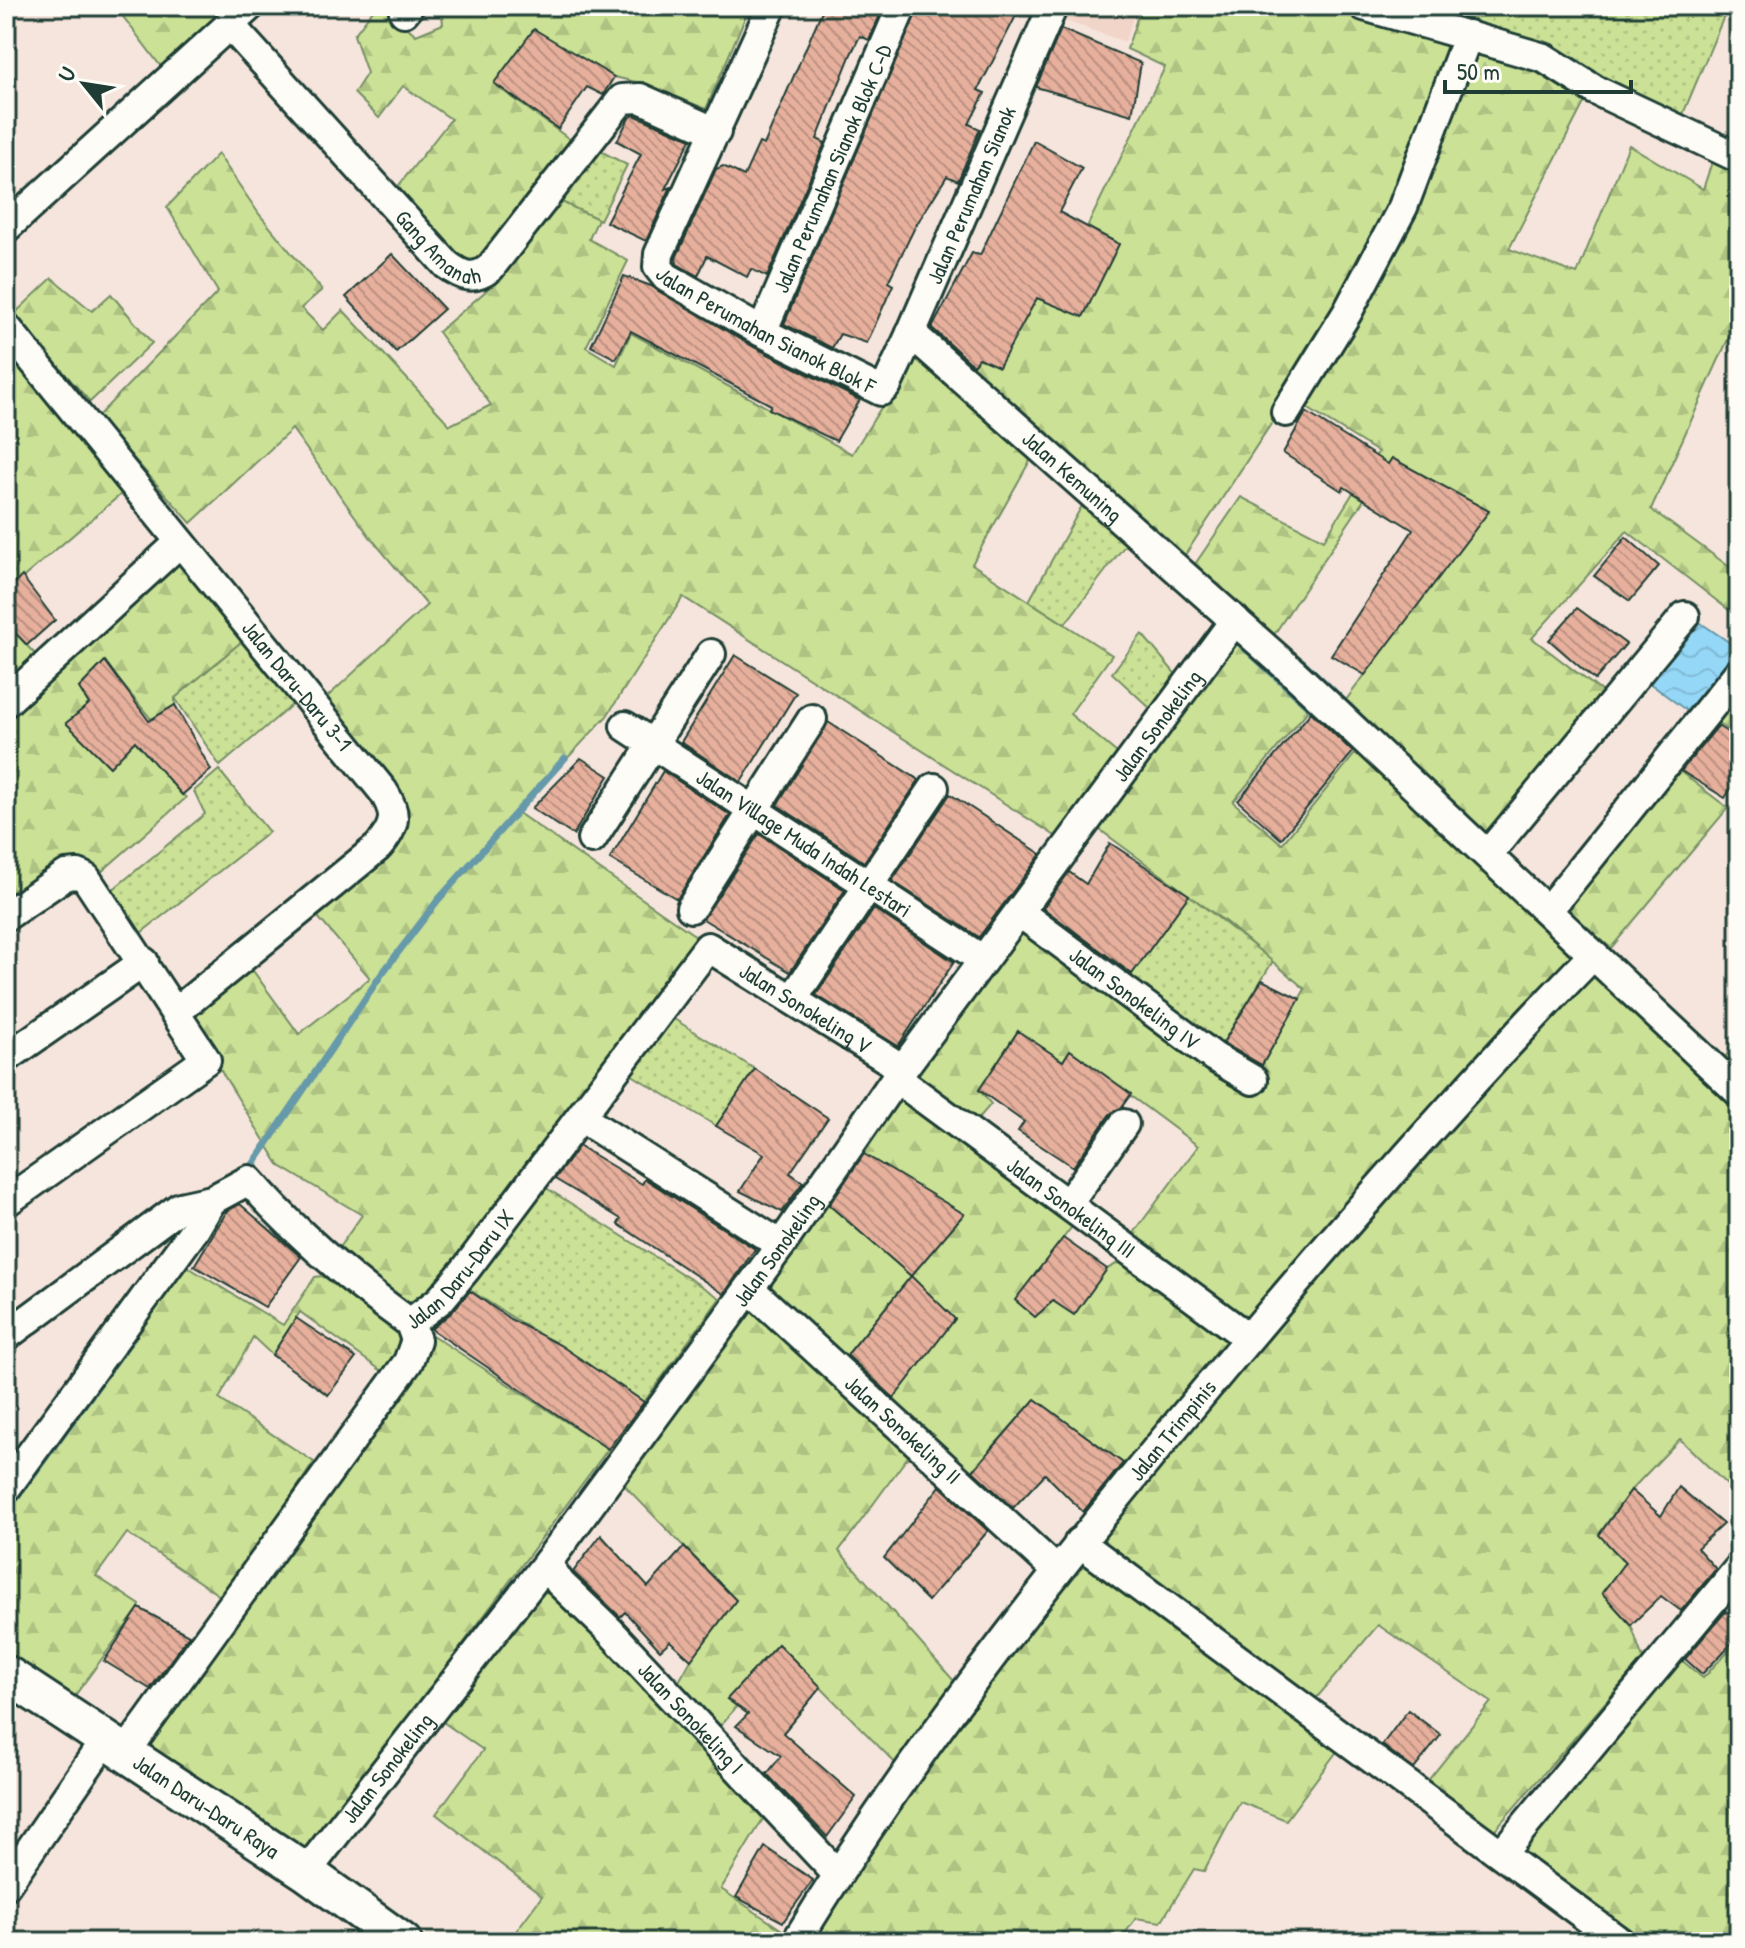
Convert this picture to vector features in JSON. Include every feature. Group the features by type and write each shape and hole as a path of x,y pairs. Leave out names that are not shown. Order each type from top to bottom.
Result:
{"main road":[{"name":"Jalan Daru-Daru Raya","path":"6,1674 306,1872 403,1942"}],"street":[{"path":"716,132 772,6"},
{"name":"Jalan Perumahan Sianok Blok C-D","path":"762,332 902,6"},
{"name":"Jalan Perumahan Sianok","path":"888,382 1053,6"},
{"path":"1364,6 1544,58 1595,90 1739,158"},
{"path":"6,228 239,15"},
{"name":"Gang Amanah","path":"239,15 447,265 464,276 478,275 490,268 622,99 640,98 716,132"},
{"path":"1286,412 1347,313 1403,207 1468,35"},
{"name":"Jalan Perumahan Sianok Blok F","path":"716,132 659,254 658,267 666,277 762,332 877,391 888,382"},
{"name":"Jalan Daru-Daru 3-1","path":"6,327 392,805 395,820 378,847 177,1011"},
{"name":"Jalan Kemuning","path":"911,333 1235,620 1489,853 1739,1092"},
{"path":"6,702 180,542"},
{"path":"1489,853 1685,616"},
{"name":"Jalan Sonokeling","path":"306,1872 547,1563 750,1289 899,1074 1235,620"},
{"path":"592,839 711,654"},
{"path":"1548,910 1739,672"},
{"path":"691,908 812,719"},
{"name":"Jalan Village Muda Indah Lestari","path":"625,726 983,960"},
{"path":"800,988 934,788"},
{"path":"6,916 66,875 78,874 97,892 206,1060 6,1202"},
{"name":"Jalan Sonokeling IV","path":"1019,912 1214,1057 1253,1080"},
{"name":"Jalan Sonokeling V","path":"708,947 899,1074"},
{"name":"Jalan Daru-Daru IX","path":"6,1885 408,1362 416,1340 410,1323 440,1300 466,1269 708,947"},
{"name":"Jalan Trimpinis","path":"796,1942 837,1874 964,1692 1056,1570 1247,1337 1491,1061 1593,955"},
{"path":"6,1058 144,962"},
{"name":"Jalan Sonokeling III","path":"899,1074 1247,1337"},
{"path":"1068,1204 1124,1124"},
{"path":"594,1126 781,1245"},
{"path":"6,1336 180,1207 212,1200 249,1180 267,1201 379,1301 410,1323"},
{"path":"6,1488 195,1229 212,1200"},
{"name":"Jalan Sonokeling II","path":"750,1289 1056,1570"},
{"path":"1079,1542 1620,1942"},
{"name":"Jalan Sonokeling I","path":"547,1563 560,1583 610,1631 837,1874"},
{"path":"1502,1853 1739,1568"}],"shaded area":[{"path":"1069,6 1137,6 1125,42 1063,20"}],"green space":[{"path":"115,6 235,6 162,68"},
{"path":"376,6 383,6 416,35 443,24 441,6 750,6 706,109 645,84 614,77 534,30 494,84 572,141 471,271 396,189 451,119 403,86 379,118 354,93 367,73 354,35"},
{"path":"1141,6 1330,6 1457,41 1408,170 1305,372 1183,558 969,371 979,358 999,366 1037,298 1083,316 1119,244 1087,227 1165,67 1127,49"},
{"path":"1399,6 1739,6 1739,21 1724,16 1681,119"},
{"path":"1474,46 1536,62 1587,97 1509,249 1577,274 1629,145 1703,189 1713,159 1739,170 1739,315 1651,509 1739,574 1739,618 1627,531 1532,638 1606,695 1489,838 1404,764 1346,700 1488,511 1392,458 1273,636 1193,567 1241,497 1324,540 1378,452 1304,406"},
{"path":"595,148 627,165 600,220 555,199"},
{"path":"218,154 259,214 322,290 301,308 323,330 343,310 450,425 491,405 438,332 487,290 555,199 598,219 589,239 628,261 586,347 616,365 631,333 852,454 892,390 906,343 1031,459 972,564 1112,655 1070,714 1117,753 1060,839 683,597 607,716 517,812 703,941 419,1312 333,1256 362,1215 280,1166 187,1016 251,968 299,1034 370,978 312,910 404,801 325,699 427,605 370,537 292,429 191,523 97,417 218,292 167,207"},
{"path":"52,278 92,311 111,294 152,343 90,402 13,315"},
{"path":"6,331 127,489 6,592"},
{"path":"1084,502 1129,540 1065,624 1029,601"},
{"path":"179,554 248,636 175,698 175,705 151,719 104,662 79,688 89,704 67,723 109,766 135,741 186,798 100,873 69,861 6,900 6,707"},
{"path":"6,623 46,666 6,702"},
{"path":"1142,634 1178,677 1151,709 1112,673"},
{"path":"248,636 300,698 220,766 175,698"},
{"path":"1237,641 1310,708 1233,802 1282,844 1358,750 1458,840 1578,960 1126,1465 1035,1399 970,1473 890,1402 954,1319 911,1277 842,1361 761,1291 825,1201 910,1275 963,1215 860,1152 895,1087 1074,1224 1016,1300 1035,1317 1053,1301 1074,1315 1107,1269 1120,1262 1238,1331 1124,1246 1198,1146 1070,1051 1056,1071 1018,1031 979,1090 991,1104 973,1125 908,1079 1022,925 1254,1080 1305,989 1227,923 1088,821"},
{"path":"1739,682 1739,738 1710,717"},
{"path":"1670,764 1728,808 1611,948 1559,904"},
{"path":"219,770 269,832 137,936 111,891 205,814 194,791"},
{"path":"1189,895 1273,961 1214,1057 1122,987"},
{"path":"1591,971 1739,1100 1739,1475 1729,1487 1680,1439 1631,1490 1599,1534 1625,1563 1602,1593 1631,1625 1643,1659 1492,1833 1426,1783 1491,1702 1378,1625 1314,1701 1093,1544 1255,1339"},
{"path":"661,1011 755,1069 716,1126 619,1067"},
{"path":"1739,1038 1739,1076 1722,1061"},
{"path":"537,1182 720,1298 644,1402 462,1285"},
{"path":"183,1264 283,1325 315,1277 322,1276 370,1301 408,1333 386,1374 300,1312 272,1355 253,1337 219,1399 314,1462 223,1598 127,1533 96,1576 140,1605 139,1608 71,1701 6,1658 6,1500"},
{"path":"749,1302 912,1451 839,1551 955,1682 900,1768 778,1644 727,1699 737,1706 715,1732 673,1692 691,1660 736,1600 619,1480"},
{"path":"432,1335 608,1449 309,1851 141,1743"},
{"path":"1079,1555 1338,1750 1286,1820 1240,1802 1204,1871 1194,1869 1161,1922 1136,1918 1119,1942 803,1942"},
{"path":"547,1584 769,1809 721,1889 791,1936 787,1942 508,1942 542,1896 436,1814 483,1750 436,1717"},
{"path":"1739,1639 1739,1942 1640,1942 1515,1851 1673,1653 1703,1678"}],"water":[{"path":"1692,617 1739,649 1687,711 1640,676"}],"building":[{"path":"824,6 884,6 869,40 860,36 851,54 817,139 825,143 767,277 751,269 747,277 707,256 698,276 677,264 676,258 716,169 723,166 744,176 759,143 764,145"},
{"path":"919,6 1021,6 978,90 985,93 969,124 980,129 958,181 947,176 915,227 888,282 893,285 867,343 840,334 832,348 784,324"},
{"path":"534,29 614,77 603,95 587,87 558,129 494,83"},
{"path":"1061,29 1141,63 1132,115 1036,87"},
{"path":"634,115 691,139 665,189 671,187 646,241 606,222 641,154 617,141 629,118"},
{"path":"1034,141 1082,168 1059,212 1119,244 1083,317 1037,298 999,367 979,358 973,365 932,328 972,253 980,255"},
{"path":"392,254 444,309 396,352 346,297"},
{"path":"624,276 651,286 754,347 860,400 836,441 769,409 771,405 631,331 616,359 591,346"},
{"path":"1306,412 1388,464 1392,458 1489,511 1365,675 1331,655 1413,530 1344,487 1342,491 1283,453"},
{"path":"1626,537 1659,566 1630,601 1594,576"},
{"path":"22,576 55,620 27,645 6,623 6,592"},
{"path":"1577,608 1626,644 1595,680 1549,640"},
{"path":"735,655 796,693 741,782 681,742"},
{"path":"105,661 149,721 175,705 211,770 182,795 135,741 110,767 66,723 89,704 79,688"},
{"path":"1311,712 1353,752 1281,839 1238,801"},
{"path":"828,722 919,780 864,862 777,805"},
{"path":"1718,726 1739,740 1739,776 1725,798 1681,771"},
{"path":"581,758 609,776 573,835 532,808"},
{"path":"663,771 730,815 677,899 610,859"},
{"path":"950,794 1041,854 979,937 892,881"},
{"path":"759,834 845,890 790,972 703,919"},
{"path":"1110,843 1189,895 1132,974 1043,908 1069,872 1086,884"},
{"path":"874,909 954,962 898,1046 816,995"},
{"path":"1262,980 1300,999 1262,1065 1223,1043"},
{"path":"1018,1031 1063,1061 1070,1050 1131,1094 1121,1108 1110,1114 1073,1167 1018,1131 1024,1122 979,1090"},
{"path":"755,1069 828,1118 790,1173 803,1182 782,1212 740,1191 764,1154 716,1126"},
{"path":"579,1146 642,1184 645,1179 755,1249 724,1294 618,1224 621,1219 555,1179"},
{"path":"864,1154 964,1214 911,1276 829,1205"},
{"path":"240,1204 301,1257 265,1307 194,1266 227,1211"},
{"path":"1063,1238 1107,1269 1074,1315 1053,1301 1035,1317 1015,1300"},
{"path":"911,1276 955,1319 894,1398 847,1355"},
{"path":"470,1291 510,1319 560,1345 644,1402 608,1449 431,1329 451,1313"},
{"path":"296,1318 356,1358 328,1395 272,1355"},
{"path":"1035,1399 1123,1463 1083,1512 1045,1474 1013,1508 973,1471"},
{"path":"940,1486 988,1531 928,1601 884,1558"},
{"path":"1679,1487 1723,1524 1697,1548 1716,1569 1681,1611 1661,1596 1631,1625 1602,1593 1625,1562 1599,1535 1631,1490 1661,1516"},
{"path":"601,1535 648,1587 684,1547 736,1600 691,1660 670,1641 660,1650 625,1612 620,1617 573,1572"},
{"path":"139,1608 189,1635 150,1689 104,1661"},
{"path":"1726,1611 1739,1622 1739,1636 1702,1674 1685,1659"},
{"path":"778,1644 821,1687 783,1733 856,1797 827,1837 767,1774 781,1756 736,1726 748,1714 727,1699"},
{"path":"1408,1710 1441,1735 1414,1769 1382,1745"},
{"path":"765,1847 813,1880 783,1922 736,1897"}],"waterway":[{"path":"1237,641 1321,718"},
{"path":"1302,661 1368,724"},
{"path":"248,1172 381,975 438,900 565,758"},
{"path":"6,1512 132,1339"}]}
